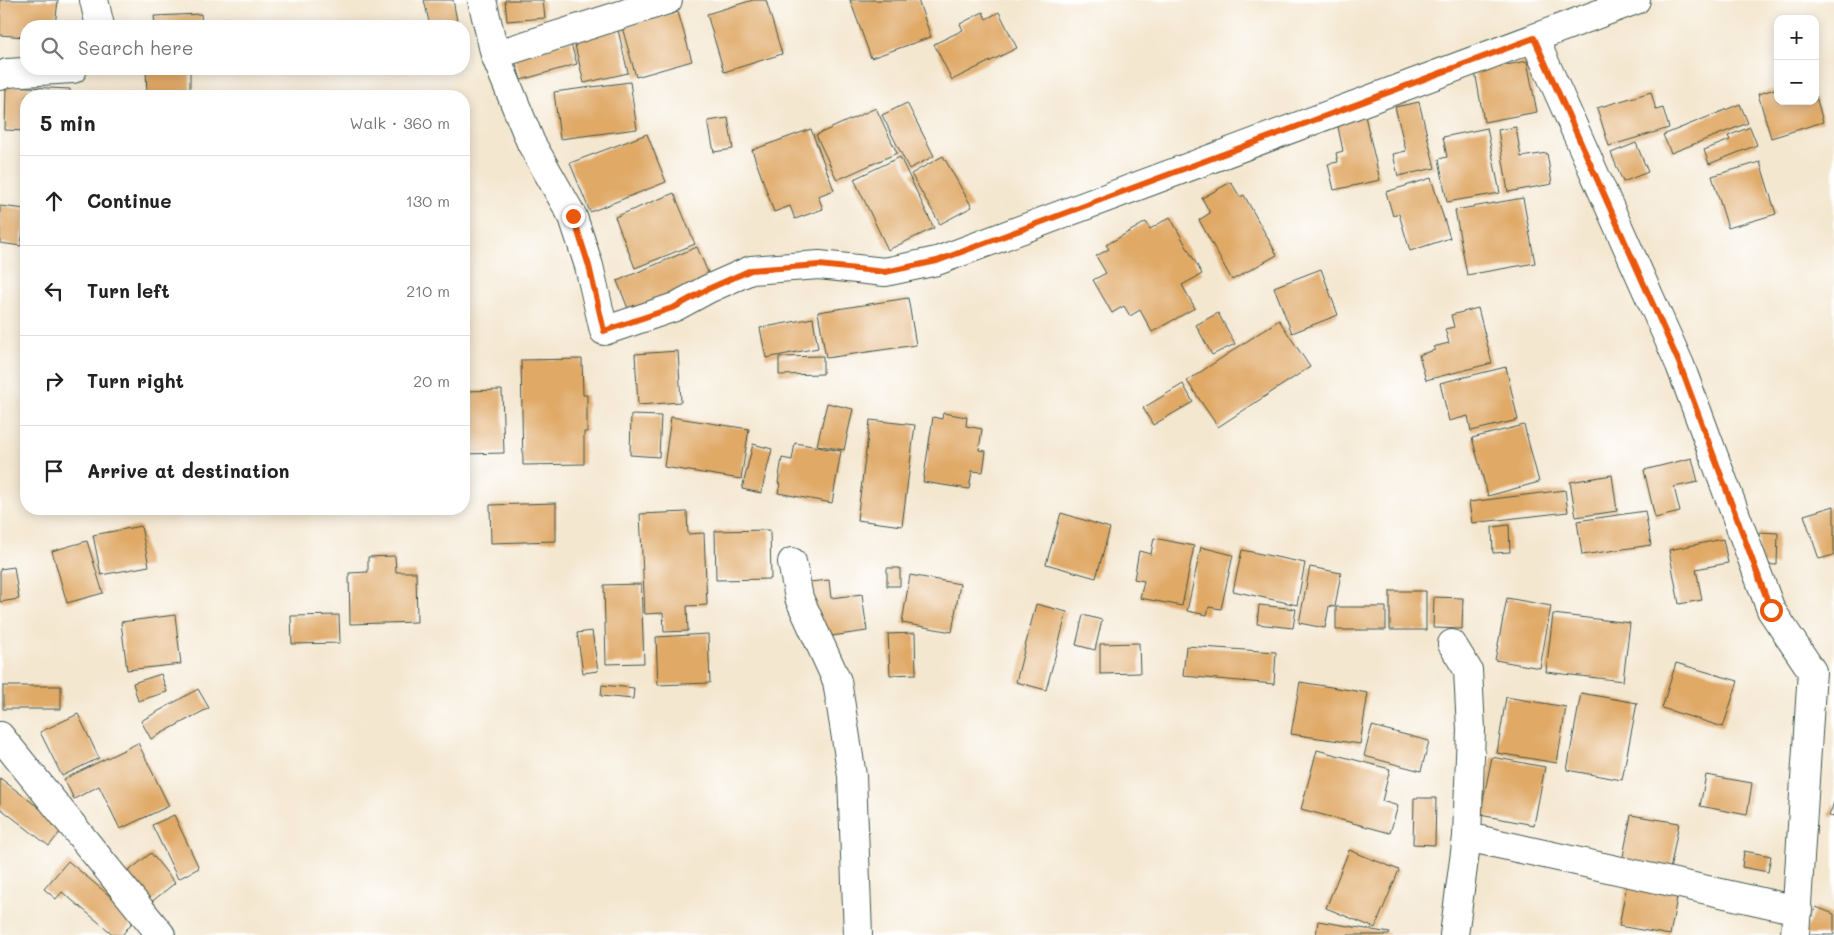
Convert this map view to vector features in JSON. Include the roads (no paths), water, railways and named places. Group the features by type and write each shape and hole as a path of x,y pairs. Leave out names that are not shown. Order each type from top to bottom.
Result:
{"street":[{"path":"94,0 99,20"},
{"path":"482,0 495,55 531,143 573,216 589,266 604,331 675,307 708,289 751,270 819,265 885,272 937,261 1636,0"},
{"path":"495,55 668,0"},
{"path":"1467,837 1796,922 1812,670 1771,610 1680,365 1534,38"},
{"path":"0,76 20,73"},
{"path":"792,562 799,598 837,681 852,776 858,935"},
{"path":"1452,644 1468,670 1471,730 1467,837 1454,935"},
{"path":"0,736 161,935"}]}
